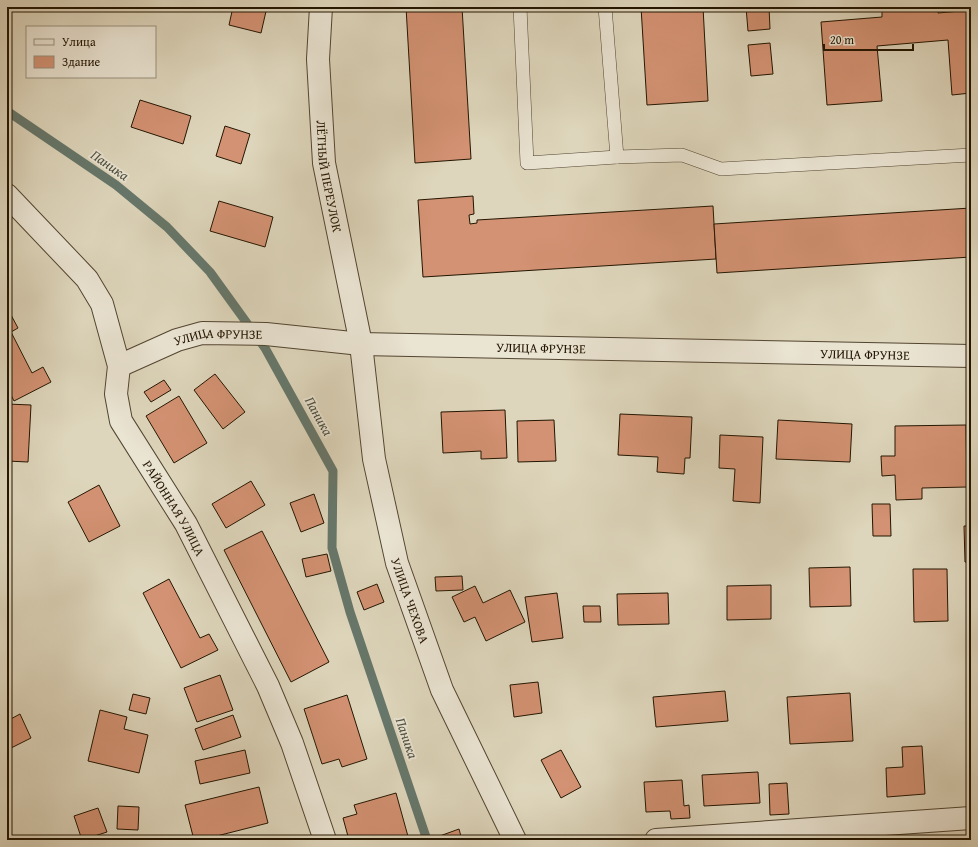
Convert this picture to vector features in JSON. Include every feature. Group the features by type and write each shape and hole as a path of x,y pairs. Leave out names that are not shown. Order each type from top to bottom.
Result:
{"street":[{"name":"ЛЁТНЫЙ ПЕРЕУЛОК","path":"321,7 318,59 324,163 360,344"},
{"name":"РАЙОННАЯ УЛИЦА","path":"7,196 87,279 102,304 118,366 116,394 121,421 186,524 264,679 292,743 325,840"},
{"name":"УЛИЦА ФРУНЗЕ","path":"118,366 177,340 202,333 237,332 360,344 971,356"},
{"name":"УЛИЦА ЧЕХОВА","path":"360,344 374,459 397,563 442,690 515,840"},
{"path":"656,840 971,818"}],"lane":[{"path":"520,7 527,163 617,157 682,155 721,169 971,155"},
{"path":"605,7 617,157"}],"building":[{"path":"233,7 267,7 261,33 229,25"},
{"path":"406,7 462,7 471,159 415,163"},
{"path":"641,7 703,7 708,101 647,105"},
{"path":"746,7 769,7 770,29 748,31"},
{"path":"882,7 938,7 938,13 971,10 971,93 952,95 948,40 877,46 882,101 827,105 821,22 882,17"},
{"path":"770,43 773,74 751,76 748,45"},
{"path":"140,100 191,116 183,144 131,127"},
{"path":"225,126 250,134 241,164 216,156"},
{"path":"473,196 474,214 469,215 470,224 477,223 477,220 713,206 716,259 423,277 418,200"},
{"path":"219,201 273,217 265,247 210,231"},
{"path":"971,208 971,257 717,273 714,224"},
{"path":"11,315 18,328 11,332 32,373 43,367 51,382 14,401 7,387 7,317"},
{"path":"215,374 245,412 223,429 194,390"},
{"path":"164,380 171,390 151,402 144,392"},
{"path":"179,396 207,443 174,463 146,416"},
{"path":"7,404 31,405 28,462 7,461"},
{"path":"505,410 507,458 481,459 481,451 443,453 441,412"},
{"path":"620,414 692,417 690,458 685,458 684,474 657,472 658,457 618,455"},
{"path":"554,420 556,461 518,462 517,421"},
{"path":"778,420 852,424 850,462 776,459"},
{"path":"966,425 967,487 922,488 922,499 896,500 895,475 882,476 881,456 895,456 895,426"},
{"path":"720,435 763,437 760,503 733,501 735,469 719,468"},
{"path":"251,481 265,505 226,528 212,504"},
{"path":"99,485 120,526 89,542 68,502"},
{"path":"314,494 324,523 301,532 290,503"},
{"path":"872,504 890,504 891,536 873,536"},
{"path":"964,526 971,526 971,562 965,562"},
{"path":"262,531 329,662 291,682 224,550"},
{"path":"327,554 331,571 306,577 302,559"},
{"path":"850,567 851,606 810,607 809,568"},
{"path":"913,569 947,569 948,621 914,622"},
{"path":"462,576 463,590 436,591 435,577"},
{"path":"169,579 200,638 209,634 218,650 181,668 143,593"},
{"path":"377,584 384,602 364,610 357,592"},
{"path":"771,585 771,619 727,620 727,586"},
{"path":"475,586 483,603 510,590 525,622 486,641 475,617 464,622 452,597"},
{"path":"557,593 563,638 532,642 525,597"},
{"path":"668,593 669,624 618,625 617,594"},
{"path":"583,606 600,606 601,622 584,622"},
{"path":"220,675 233,710 197,722 184,688"},
{"path":"538,682 542,713 514,717 510,685"},
{"path":"725,691 728,721 656,727 653,697"},
{"path":"850,693 853,741 790,744 787,697"},
{"path":"133,694 150,698 146,714 129,710"},
{"path":"347,695 367,759 342,767 339,759 322,764 304,709"},
{"path":"100,710 127,717 124,729 148,735 139,773 88,761"},
{"path":"20,714 31,738 7,750 7,721"},
{"path":"233,715 241,737 203,750 195,729"},
{"path":"922,746 925,794 887,797 886,768 903,767 902,747"},
{"path":"245,750 250,773 200,784 195,761"},
{"path":"561,750 581,787 561,798 541,760"},
{"path":"758,772 760,803 704,806 702,775"},
{"path":"682,780 684,806 689,805 690,818 671,819 670,811 646,812 644,782"},
{"path":"787,783 789,814 770,815 769,784"},
{"path":"259,787 268,823 201,840 194,840 185,805"},
{"path":"396,793 409,840 349,840 343,818 357,814 354,805"},
{"path":"118,806 139,807 138,830 117,829"},
{"path":"98,808 107,832 82,840 74,816"},
{"path":"459,829 462,840 438,840 437,837"}],"waterway":[{"name":"Паника","path":"7,111 116,185 167,227 210,272 265,348 333,471 332,548 350,612 427,840"}]}
